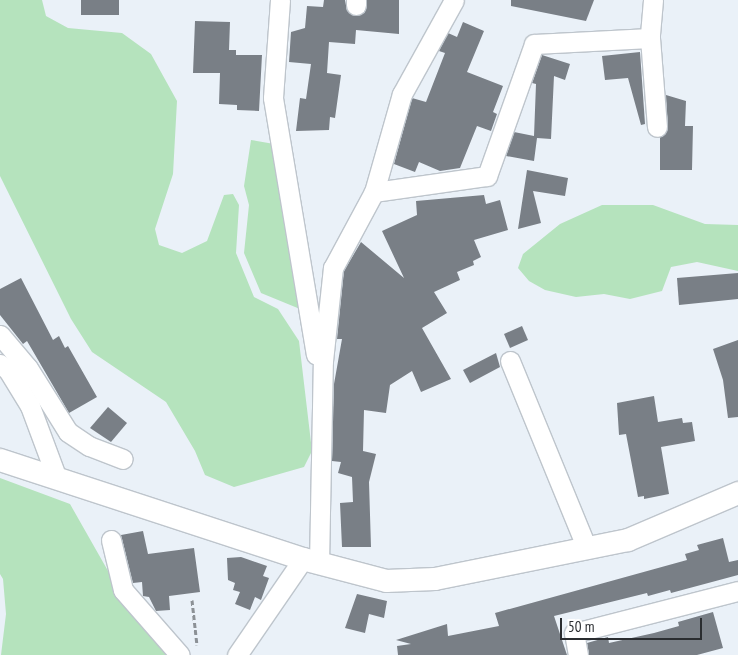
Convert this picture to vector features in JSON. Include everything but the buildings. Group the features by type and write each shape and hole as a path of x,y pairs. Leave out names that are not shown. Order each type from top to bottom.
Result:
{"street":[{"path":"280,0 272,98 322,390"},
{"path":"241,653 281,586 311,561 327,304 333,268 374,192 402,94 454,0"},
{"path":"653,0 650,38 657,127"},
{"path":"374,192 487,176 534,44 650,38"},
{"path":"0,335 28,368 68,432 89,446 124,459"},
{"path":"510,361 587,549"},
{"path":"0,364 8,370 30,406 56,476"},
{"path":"0,460 56,476 311,561 386,581 435,580 628,540 738,493"},
{"path":"111,540 123,590 188,653"},
{"path":"578,655 574,634 738,591"}],"path":[{"path":"188,653 192,600"}],"green space":[{"path":"0,0 42,0 46,16 68,28 122,33 151,54 177,101 173,174 155,229 159,245 182,253 207,241 224,195 233,194 239,205 236,253 254,297 278,309 299,341 312,451 304,467 234,487 205,475 195,451 166,402 92,352 71,319 0,176"},
{"path":"251,140 274,144 300,309 261,293 244,253 249,205 244,186"},
{"path":"602,205 653,205 705,224 738,225 738,271 697,262 671,267 662,291 630,299 604,294 576,297 545,290 529,281 518,268 523,254 560,224"},
{"path":"0,478 70,504 120,592 184,655 1,655 6,614 3,579 0,574"}]}
